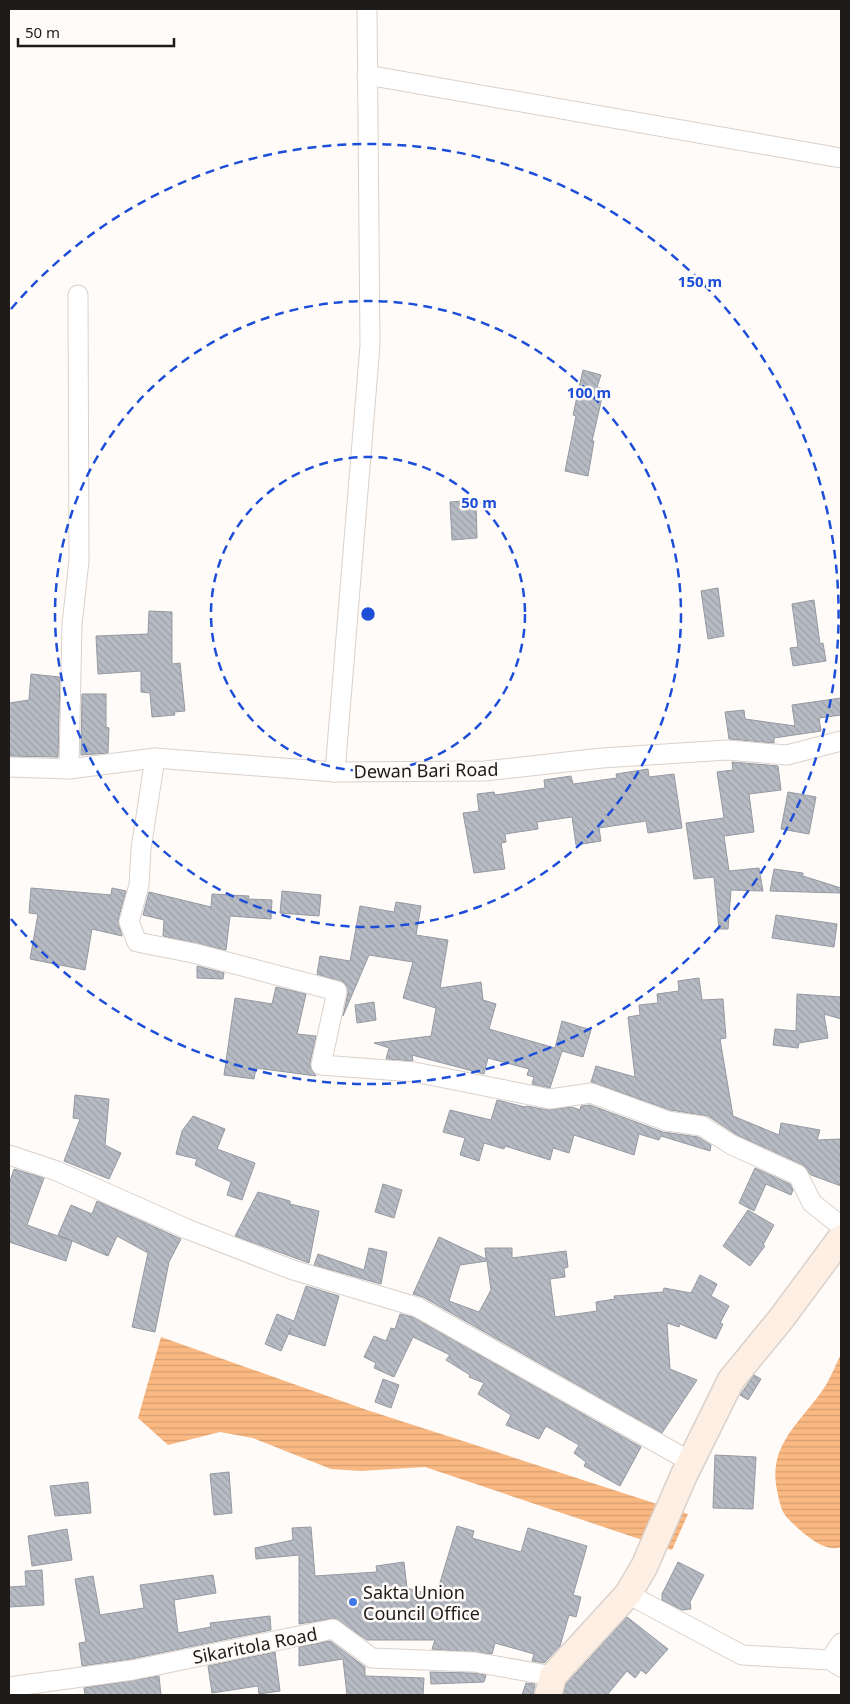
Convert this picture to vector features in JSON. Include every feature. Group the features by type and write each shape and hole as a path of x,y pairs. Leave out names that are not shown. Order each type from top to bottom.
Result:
{"main road":[{"path":"550,1686 628,1594 644,1567 731,1380 781,1319 841,1238"}],"street":[{"path":"334,772 370,345 367,9"},
{"path":"368,75 841,158"},
{"path":"69,769 72,624 79,561 78,294"},
{"name":"Dewan Bari Road","path":"9,767 69,769 155,758 334,772 485,770 602,758 727,750 787,755 841,741"},
{"path":"155,758 141,849 139,885 129,922 137,942 193,953 337,991 321,1066 414,1072 550,1099 591,1093 667,1121 702,1126 747,1153 798,1175 812,1203 841,1226"},
{"path":"9,1155 57,1171 187,1229 293,1270 417,1306 688,1469"},
{"path":"628,1594 742,1655 836,1664 841,1643"},
{"name":"Sikaritola Road","path":"9,1687 133,1670 333,1629 372,1658 474,1662 550,1686"}],"shaded area":[{"path":"161,1337 367,1410 688,1514 672,1550 425,1467 361,1471 331,1469 253,1438 220,1432 168,1445 138,1418"},
{"path":"841,1354 841,1547 830,1548 825,1547 801,1531 787,1517 780,1505 775,1473 782,1445 826,1385"}],"building":[{"path":"583,370 601,375 597,387 604,389 592,441 594,441 588,476 565,471 576,416 573,415"},
{"path":"476,500 477,538 452,540 450,502"},
{"path":"718,588 724,636 708,639 701,591"},
{"path":"814,600 820,644 823,643 826,661 793,666 790,648 798,647 792,604"},
{"path":"149,611 172,612 172,664 180,663 185,711 174,712 175,715 152,717 150,693 141,692 141,671 98,674 96,636 148,634"},
{"path":"31,674 60,677 58,757 9,756 9,703 29,700"},
{"path":"82,694 106,694 106,727 109,728 108,753 81,755"},
{"path":"841,698 841,715 819,718 821,731 774,738 774,743 729,739 725,712 744,710 745,719 795,726 792,705"},
{"path":"732,762 778,766 781,790 749,794 754,832 724,836 729,871 759,868 763,891 731,890 728,929 719,929 714,877 694,879 686,823 724,818 717,772 733,770"},
{"path":"648,769 649,777 674,774 682,828 648,833 646,821 599,828 601,841 576,845 572,817 537,822 538,829 505,834 506,842 501,843 505,869 474,873 463,813 479,811 477,794 494,792 495,795 545,788 544,780 571,776 573,784 617,778 616,774"},
{"path":"788,792 816,797 809,834 781,829"},
{"path":"774,869 803,873 803,876 841,888 841,893 770,891"},
{"path":"31,888 111,895 112,888 126,891 118,920 122,936 92,929 85,970 30,959 38,914 29,913"},
{"path":"282,891 321,895 319,916 280,913"},
{"path":"149,892 211,907 212,894 249,896 248,899 272,900 271,919 230,916 226,950 163,936 164,920 143,915"},
{"path":"396,902 421,906 416,935 448,940 440,988 481,982 483,1000 496,1004 489,1029 555,1048 562,1021 591,1030 583,1057 562,1051 550,1088 532,1084 534,1077 527,1075 529,1069 488,1058 484,1074 412,1055 413,1061 386,1059 389,1048 374,1043 431,1036 436,1008 403,998 413,962 369,955 343,1016 348,993 345,983 317,974 320,956 350,961 360,906 394,912"},
{"path":"776,915 837,924 834,947 772,938"},
{"path":"197,966 224,973 223,979 197,978"},
{"path":"699,978 702,1000 723,999 726,1038 720,1039 733,1116 779,1135 781,1123 820,1130 817,1140 841,1139 841,1186 811,1175 803,1165 737,1135 708,1116 670,1110 591,1082 596,1066 635,1077 628,1017 640,1015 639,1005 658,1003 657,994 679,991 678,981"},
{"path":"276,987 306,994 297,1034 316,1036 310,1063 311,1069 316,1076 256,1068 254,1079 224,1075 235,998 272,1004"},
{"path":"797,994 841,997 841,1019 824,1014 828,1038 799,1043 798,1048 773,1045 775,1029 796,1031"},
{"path":"374,1002 376,1020 357,1023 355,1005"},
{"path":"75,1095 109,1099 105,1145 121,1153 109,1179 64,1161 80,1119 73,1118"},
{"path":"497,1100 548,1110 572,1107 580,1110 581,1106 590,1105 663,1132 698,1137 711,1145 710,1151 661,1136 659,1140 639,1134 634,1155 574,1135 569,1153 553,1148 550,1160 505,1146 504,1149 484,1143 479,1161 460,1155 465,1138 443,1132 450,1110 491,1120"},
{"path":"193,1116 225,1129 217,1149 255,1163 242,1200 227,1195 231,1182 195,1165 197,1159 176,1154 182,1131"},
{"path":"755,1168 790,1184 793,1190 791,1195 766,1184 754,1211 739,1203"},
{"path":"14,1169 44,1178 27,1225 72,1241 66,1261 9,1242 9,1184"},
{"path":"383,1184 402,1190 394,1218 375,1212"},
{"path":"258,1192 290,1201 290,1204 319,1211 309,1263 235,1236"},
{"path":"97,1201 181,1239 169,1262 155,1332 132,1327 148,1253 117,1236 108,1256 58,1235 71,1205 92,1214"},
{"path":"748,1210 774,1225 763,1245 765,1246 750,1266 723,1246"},
{"path":"439,1237 486,1259 485,1248 512,1248 512,1258 566,1251 568,1267 564,1268 565,1277 550,1279 555,1317 597,1311 596,1302 615,1299 614,1296 663,1292 664,1288 691,1293 700,1275 717,1284 711,1296 729,1306 720,1323 723,1324 716,1339 680,1324 679,1327 667,1323 670,1369 697,1380 662,1433 423,1297 413,1294","holes":["487,1261 491,1290 479,1312 449,1301 460,1265"]},
{"path":"369,1248 387,1252 381,1284 314,1265 318,1254 364,1270"},
{"path":"306,1286 339,1296 325,1346 289,1334 291,1328 281,1351 265,1344 277,1314 294,1321"},
{"path":"400,1314 413,1317 641,1447 620,1486 584,1466 586,1462 574,1453 579,1445 546,1426 539,1439 506,1425 511,1415 478,1394 484,1383 469,1377 470,1375 446,1360 450,1355 413,1337 394,1377 374,1368 376,1363 364,1357 374,1336 386,1341 391,1328 395,1329"},
{"path":"754,1375 761,1379 748,1400 740,1395"},
{"path":"383,1379 399,1385 391,1408 375,1402"},
{"path":"715,1455 756,1457 753,1509 713,1508"},
{"path":"229,1472 232,1513 214,1515 210,1474"},
{"path":"88,1482 91,1513 55,1516 50,1486"},
{"path":"457,1526 474,1531 472,1538 521,1552 528,1528 587,1546 573,1595 581,1597 576,1617 569,1615 560,1646 544,1663 532,1661 534,1654 495,1643 492,1654 432,1649 435,1640 367,1640 335,1618 299,1624 299,1555 256,1559 255,1548 293,1540 292,1528 311,1527 315,1576 377,1572 376,1566 404,1562 407,1588 436,1596"},
{"path":"67,1529 72,1560 32,1566 28,1536"},
{"path":"678,1562 704,1575 690,1602 691,1609 682,1610 662,1600 662,1594"},
{"path":"42,1570 44,1605 9,1607 9,1587 26,1586 25,1571"},
{"path":"213,1575 216,1593 174,1600 178,1633 211,1627 210,1623 270,1616 271,1630 131,1659 82,1666 79,1643 86,1642 75,1579 93,1576 100,1615 144,1608 140,1585"},
{"path":"627,1617 668,1649 646,1674 641,1670 635,1678 627,1671 607,1695 563,1695 566,1684"},
{"path":"330,1641 365,1667 365,1676 424,1678 423,1695 347,1695 343,1659 299,1666 299,1647"},
{"path":"275,1652 280,1691 259,1694 258,1686 212,1693 208,1666"},
{"path":"430,1672 486,1675 484,1682 431,1684"},
{"path":"159,1676 161,1695 85,1695 84,1688"},
{"path":"526,1683 535,1684 533,1695 522,1695"}],"place":[{"name":"Sakta Union Council Office","path":"353,1602"}]}
